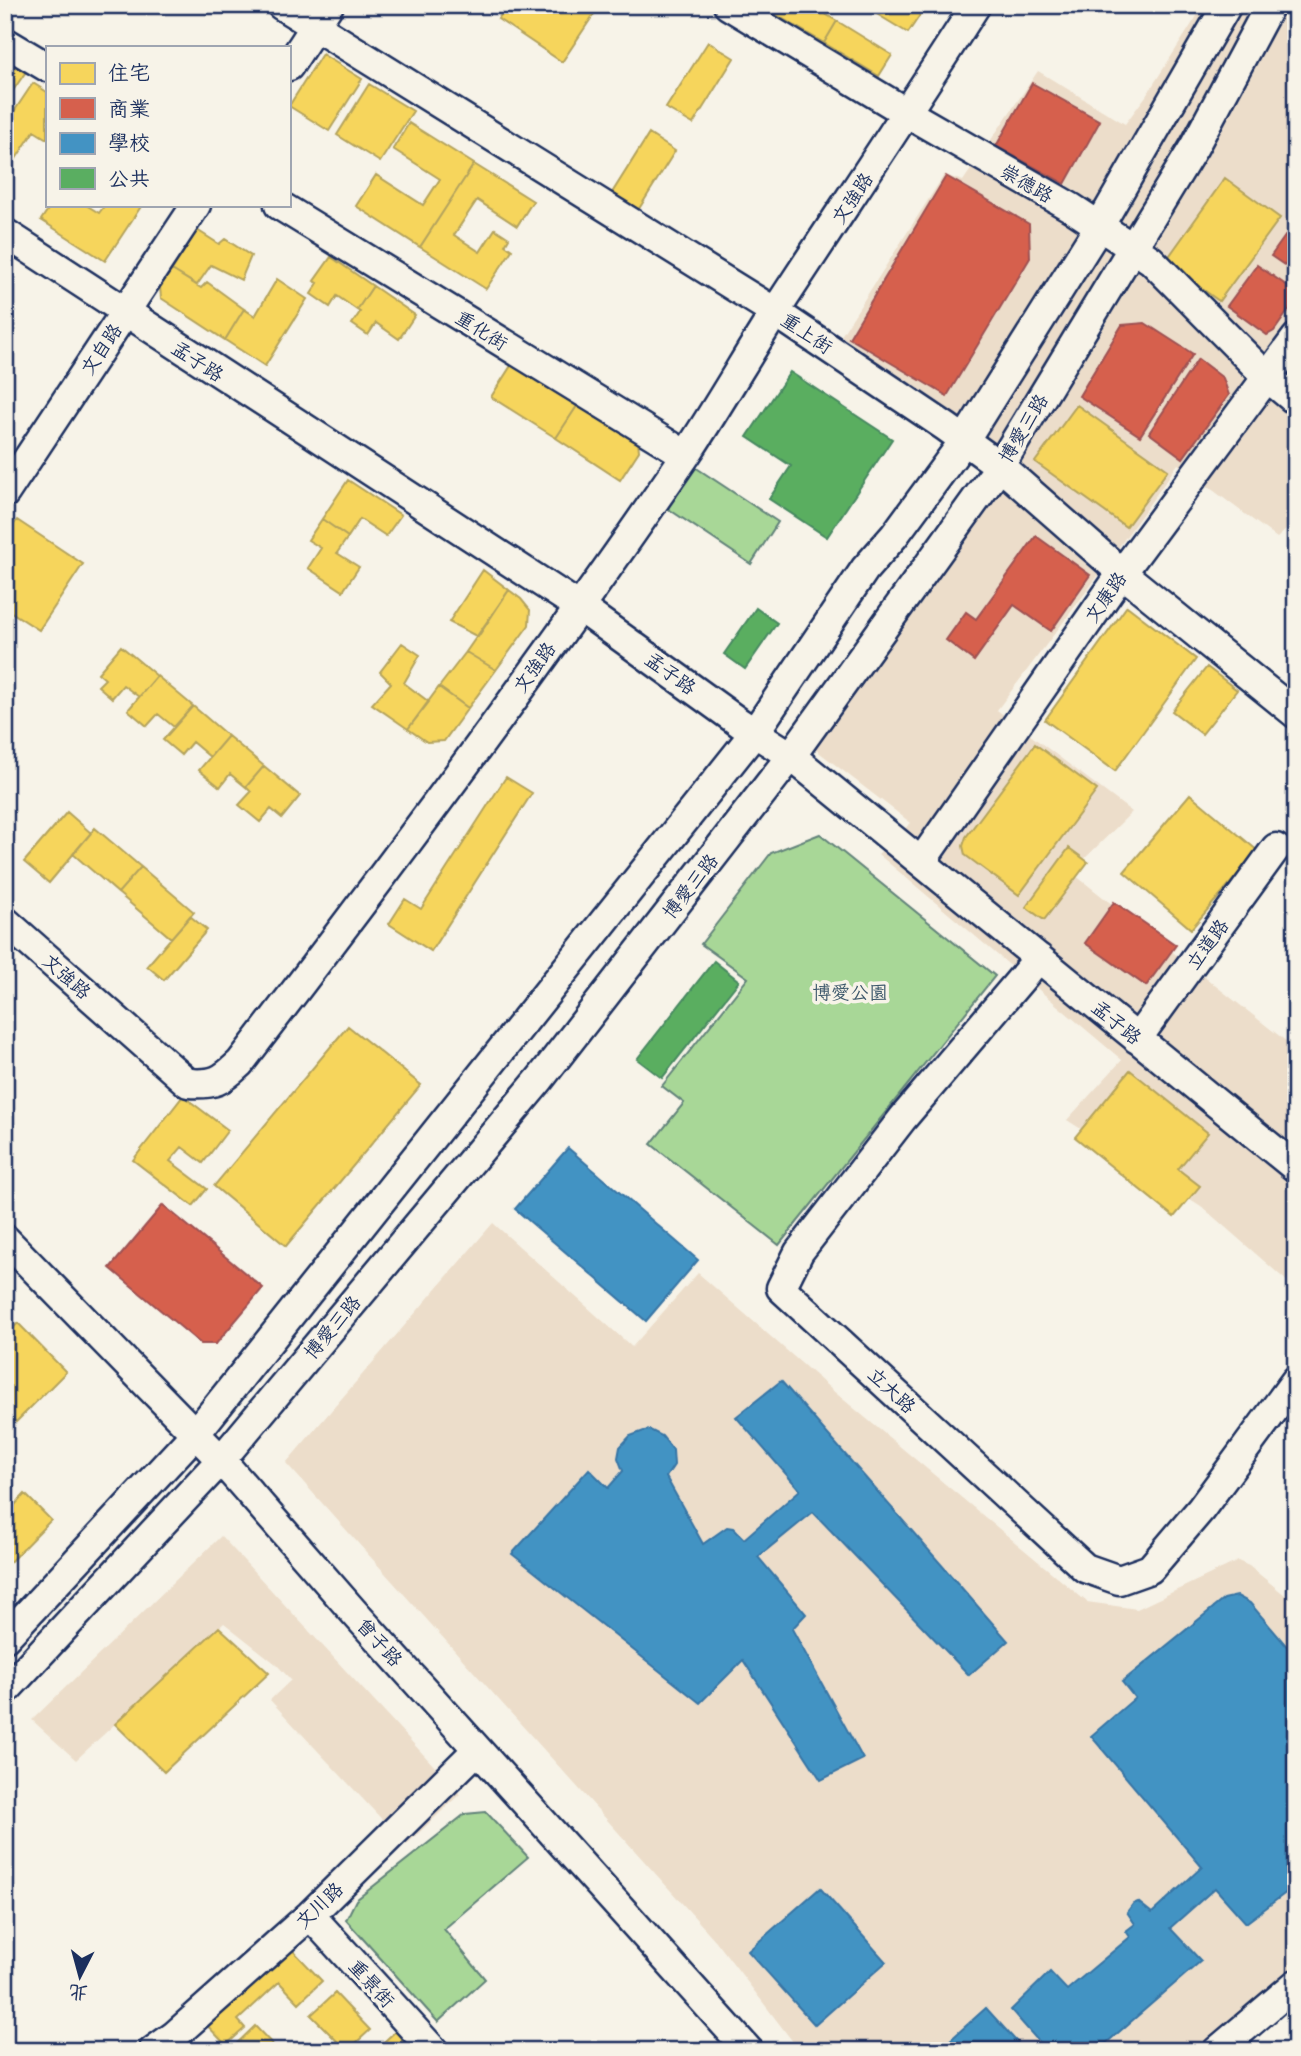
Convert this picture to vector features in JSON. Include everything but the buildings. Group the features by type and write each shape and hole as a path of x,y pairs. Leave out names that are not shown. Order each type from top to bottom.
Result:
{"street":[{"name":"重上街","path":"281,5 322,16 775,312 1000,466 1122,573 1296,714"},
{"name":"崇德路","path":"727,5 1100,225 1151,260 1267,377 1296,401"},
{"name":"文強路","path":"5,921 188,1083 205,1084 222,1080 240,1063 341,931 686,455 775,312 976,5"},
{"name":"博愛三路","path":"5,1638 196,1433 755,733 865,569 894,536 964,441 1100,225 1227,5"},
{"name":"博愛三路","path":"5,1691 221,1460 540,1079 791,756 1000,466 1194,148 1270,5"},
{"path":"290,64 322,16"},
{"path":"5,42 46,66"},
{"name":"文自路","path":"5,492 195,206"},
{"name":"重化街","path":"281,206 686,455"},
{"name":"孟子路","path":"5,233 124,313 578,606 791,756 1296,1168"},
{"name":"文康路","path":"921,862 1122,573 1296,338"},
{"name":"立道路","path":"1137,1039 1276,848"},
{"name":"立大路","path":"1039,958 903,1118 799,1252 782,1288 1085,1568 1119,1580 1150,1569 1201,1509 1296,1380"},
{"name":"曾子路","path":"5,1239 221,1460 477,1750 750,2051"},
{"name":"文川路","path":"153,2051 174,2036 310,1915 477,1750"},
{"name":"重景街","path":"310,1915 434,2051"},
{"path":"1217,2051 1291,2006"},
{"path":"1264,2051 1291,2006"}],"shaded area":[{"path":"1204,5 1296,5 1296,521 1277,538 1178,464 997,710 1132,812 1071,872 1296,1049 1296,1289 1201,1206 1067,1120 1122,1060 878,854 911,823 794,733 997,446 937,407 841,336 944,175 963,181 1038,71 1125,124"},
{"path":"493,1223 632,1347 698,1273 832,1390 1087,1602 1137,1609 1238,1561 1249,1566 1296,1604 1296,2051 800,2051 716,1941 286,1463"},
{"path":"221,1536 460,1794 406,1845 270,1700 291,1680 276,1664 224,1623 76,1760 32,1720"}],"green space":[{"path":"695,467 778,522 751,564 667,508"},
{"name":"博愛公園","path":"820,834 995,976 779,1245 651,1144 684,1103 662,1086 748,978 701,944 771,853"},
{"path":"486,1812 528,1857 444,1929 485,1979 438,2022 346,1920 356,1900 465,1814"}]}
